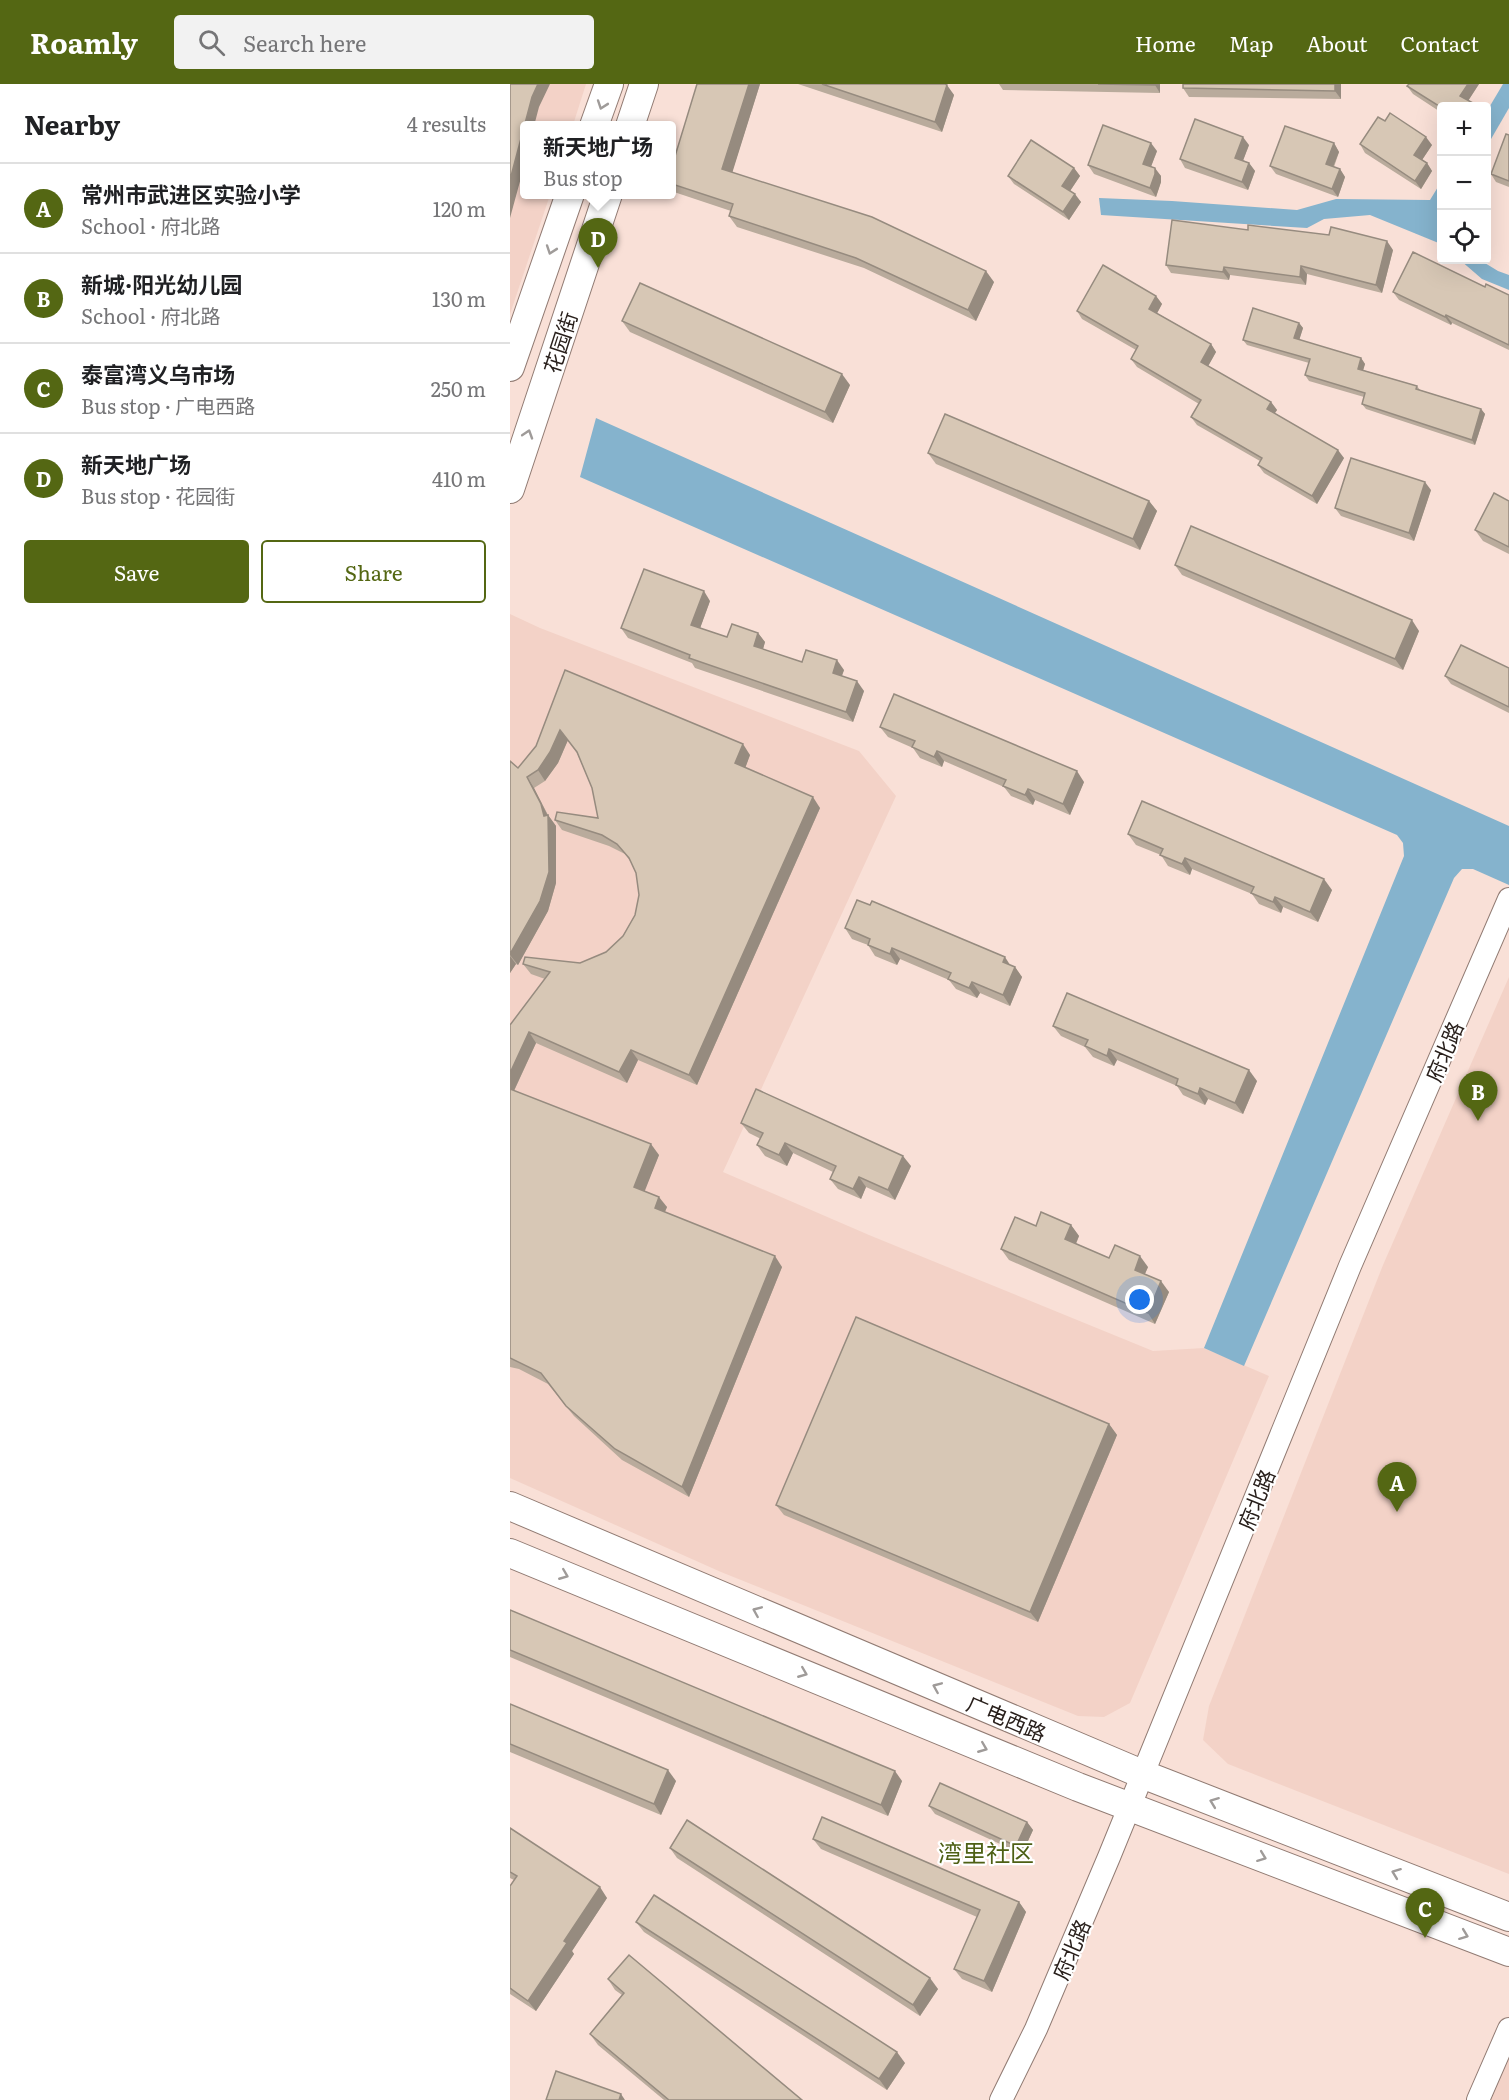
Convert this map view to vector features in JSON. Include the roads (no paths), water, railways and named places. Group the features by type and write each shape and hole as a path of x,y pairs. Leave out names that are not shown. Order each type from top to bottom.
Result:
{"main road":[{"path":"596,121 609,84"},
{"path":"632,121 644,84"},
{"name":"花园街","path":"510,367 569,199"},
{"name":"花园街","path":"510,489 607,199"},
{"name":"广电西路","path":"510,1506 1142,1774 1509,1917"},
{"name":"广电西路","path":"510,1553 1067,1783 1509,1952"}],"street":[{"name":"府北路","path":"1001,2100 1036,2029 1350,1266 1509,899"},
{"path":"1478,2100 1509,2029"}],"water":[{"path":"1503,84 1509,84 1509,108 1491,139 1491,104"},
{"path":"1437,189 1437,242 1370,215 1324,219 1307,228 1101,215 1099,198 1297,210 1336,199 1430,200"},
{"path":"1465,264 1487,264 1509,275 1509,290 1482,279"},
{"path":"596,418 1509,826 1509,885 1473,869 1462,869 1454,878 1244,1366 1204,1348 1404,856 1403,843 1397,835 580,477"}],"place":[{"name":"新天地广场","path":"598,268"},
{"name":"新城·阳光幼儿园","path":"1478,1121"},
{"name":"常州市武进区实验小学","path":"1397,1512"},
{"name":"泰富湾义乌市场","path":"1425,1938"}],"district":[{"name":"湾里社区","path":"986,1851"}]}
